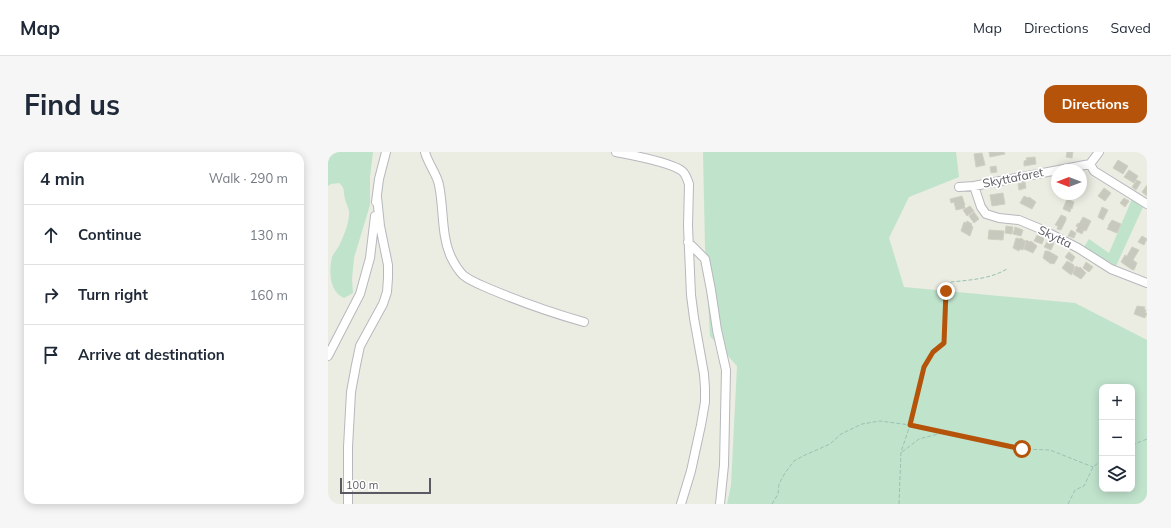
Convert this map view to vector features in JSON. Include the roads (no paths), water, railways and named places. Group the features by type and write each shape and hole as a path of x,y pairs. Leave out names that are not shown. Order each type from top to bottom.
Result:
{"street":[{"path":"328,356 357,299 367,271 372,245 379,179 386,152"},
{"path":"425,152 427,160 439,184 446,240 451,256 463,274 472,281 512,299 584,322"},
{"path":"616,152 670,165 682,171 687,178 690,192 688,242 694,318 704,374 705,402 692,471 681,504"},
{"path":"1099,152 1090,164 1094,171 1147,204"},
{"name":"Skyttafaret","path":"959,187 974,186 1090,164"},
{"name":"Skytta","path":"974,186 981,207 986,214 999,218 1018,220 1043,230 1078,248 1111,269 1147,283"},
{"path":"348,504 348,447 352,392 356,365 360,346 383,304 387,292 388,265 380,226 377,197"},
{"path":"688,242 705,259 717,330 726,370 724,465 720,504"}]}
